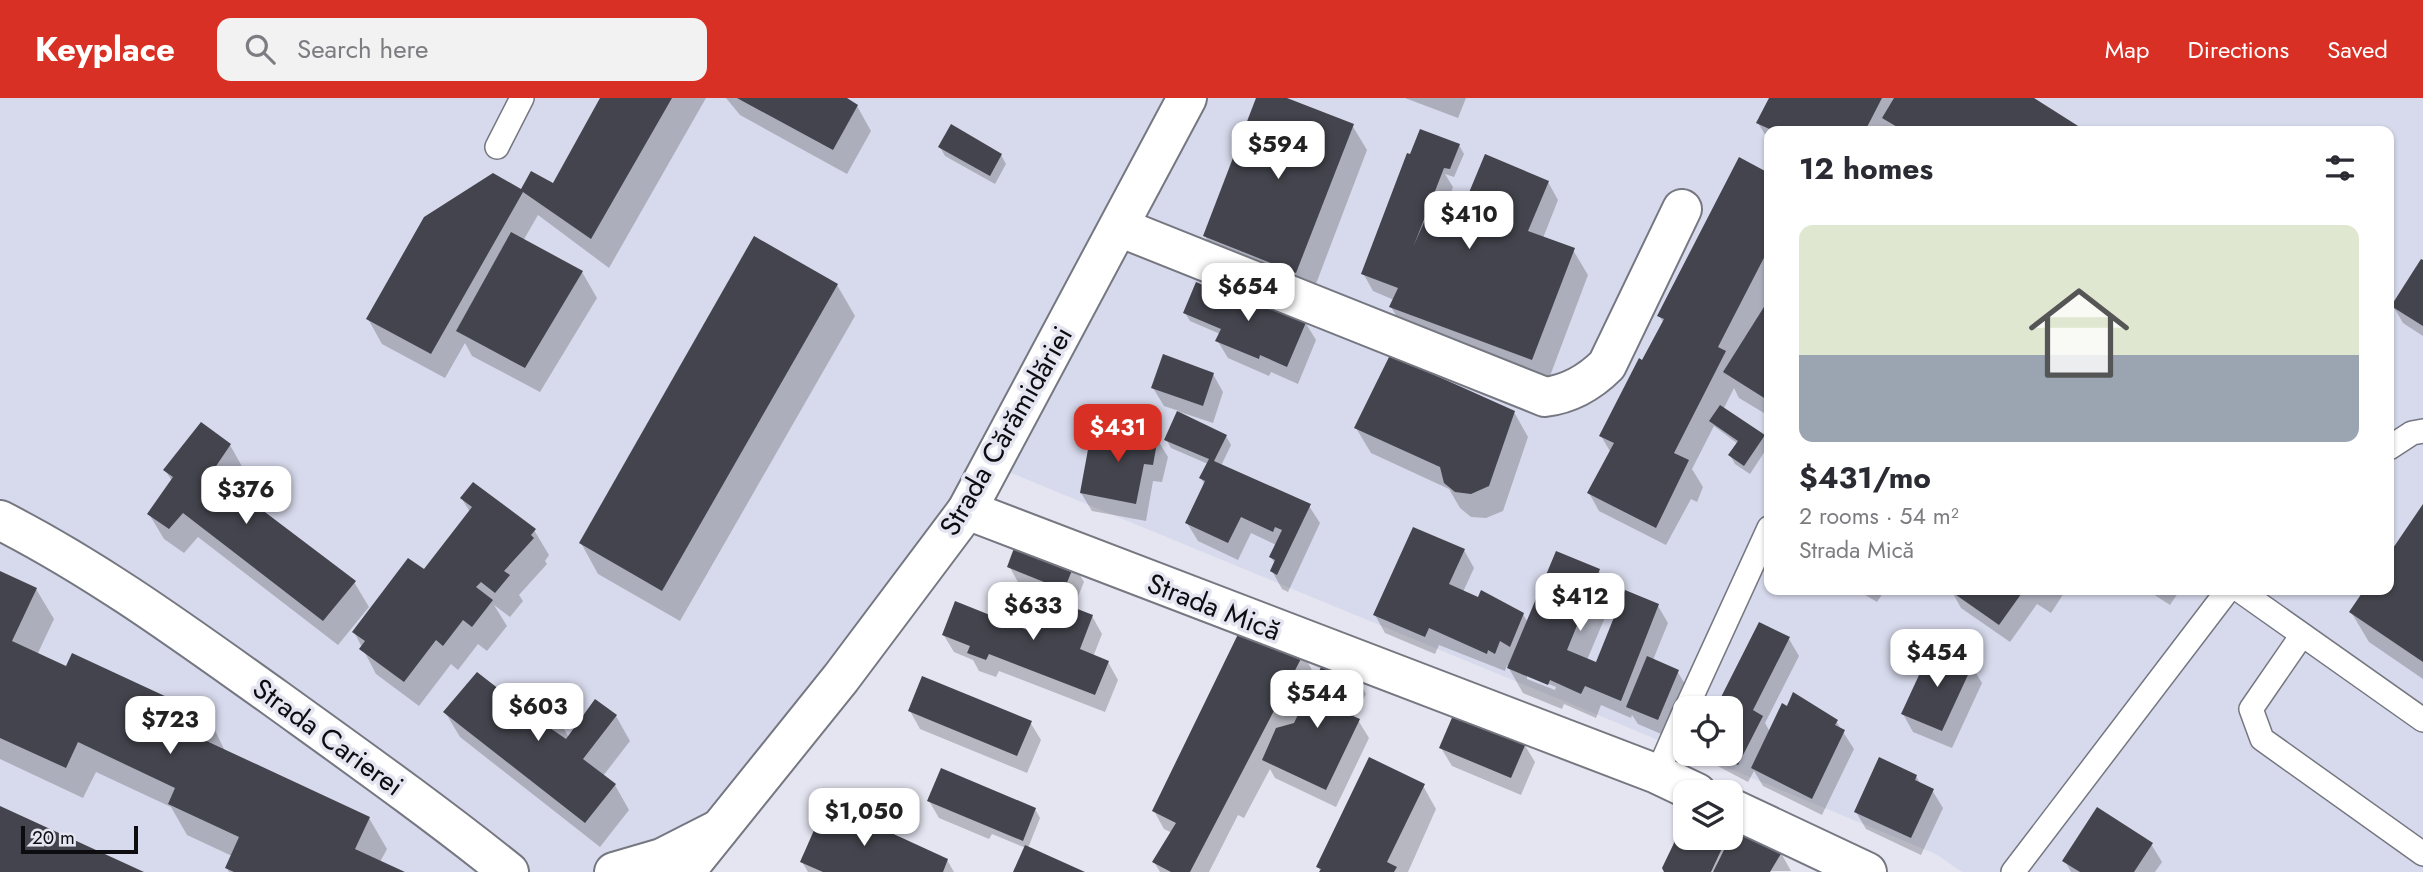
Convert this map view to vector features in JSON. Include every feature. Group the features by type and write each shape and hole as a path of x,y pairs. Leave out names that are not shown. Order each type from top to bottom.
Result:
{"street":[{"name":"Strada Cărămidăriei","path":"685,872 841,678 967,510 1187,98"},
{"path":"1119,227 1545,397 1565,394 1597,375 1607,365 1682,209"},
{"name":"Strada Mică","path":"967,510 1673,782"},
{"name":"Strada Carierei","path":"0,520 63,552 132,595 511,870"},
{"path":"1743,814 1867,872"},
{"path":"614,872 663,858 719,830"}],"lane":[{"path":"497,147 522,98"},
{"path":"2394,445 2412,433 2423,431"},
{"path":"1692,696 1764,539"},
{"path":"2013,872 2224,595"},
{"path":"2246,595 2423,720"},
{"path":"2302,635 2251,709 2262,739 2423,854"},
{"path":"1657,774 1673,739"}],"shaded area":[{"path":"0,98 2423,98 2423,872 1962,872 1936,854 1723,766 1743,766 1743,696 1673,696 1673,746 1009,472 711,872 0,872"}],"building":[{"path":"600,98 672,98 591,239 523,192 431,354 366,319 424,217 493,173 521,189 531,171 553,183"},
{"path":"737,98 847,98 858,105 833,150"},
{"path":"1256,98 1287,98 1354,124 1296,273 1203,236"},
{"path":"1769,98 1882,98 1868,126 1764,127 1756,123"},
{"path":"1894,98 2034,98 2078,126 1896,126 1882,118"},
{"path":"951,124 1002,154 990,176 938,147"},
{"path":"1420,129 1460,144 1450,169 1444,168 1414,245 1436,195 1463,207 1485,154 1549,181 1528,231 1575,248 1532,360 1389,307 1398,288 1361,274 1407,153 1410,154"},
{"path":"1739,157 1764,170 1764,258 1718,347 1726,351 1674,453 1689,460 1656,528 1587,493 1614,443 1599,436 1639,358 1642,360 1664,319 1657,316"},
{"path":"511,232 583,271 525,368 456,331"},
{"path":"754,236 838,284 662,591 579,543"},
{"path":"2421,259 2423,260 2423,326 2394,308 2394,301"},
{"path":"1196,282 1234,298 1237,291 1307,320 1287,367 1260,355 1259,359 1215,341 1221,329 1183,313"},
{"path":"1764,307 1764,398 1723,372"},
{"path":"1163,354 1214,373 1203,406 1151,388"},
{"path":"1390,355 1515,411 1489,486 1471,494 1455,492 1444,483 1440,467 1354,428"},
{"path":"1720,405 1764,436 1744,466 1728,455 1738,441 1709,421"},
{"path":"1177,411 1227,435 1214,461 1311,504 1277,575 1270,571 1275,560 1269,557 1282,530 1275,527 1273,532 1241,517 1228,543 1185,523 1205,481 1199,478 1209,459 1164,440"},
{"path":"201,422 231,444 212,472 356,581 323,621 183,513 169,529 147,514 173,477 163,470"},
{"path":"1101,423 1158,437 1153,465 1144,464 1136,504 1080,493 1089,444 1097,446"},
{"path":"473,482 536,529 531,535 534,538 504,571 510,575 495,593 481,582 476,587 493,600 472,627 463,620 443,646 436,640 404,682 359,649 365,641 352,632 408,558 424,569 472,507 460,498"},
{"path":"2423,504 2423,662 2349,612 2361,595 2394,595 2394,547"},
{"path":"1413,527 1465,549 1449,584 1478,597 1481,590 1524,613 1510,647 1500,641 1495,654 1488,650 1487,654 1429,628 1425,637 1373,615"},
{"path":"1017,540 1075,563 1064,590 1007,567"},
{"path":"1556,551 1600,569 1567,650 1596,662 1625,590 1659,604 1621,701 1585,686 1581,694 1550,680 1548,685 1507,668"},
{"path":"0,571 37,588 12,641 66,666 72,653 210,717 200,738 370,817 355,849 405,872 234,872 225,868 239,837 168,804 175,788 78,742 66,768 0,738"},
{"path":"1956,595 2020,595 1999,625"},
{"path":"1044,596 1093,615 1080,649 1109,661 1095,695 989,654 986,660 967,653 970,646 942,635 955,601 1030,631"},
{"path":"1759,622 1790,637 1753,710 1763,716 1743,755 1743,696 1722,696"},
{"path":"1242,626 1304,653 1190,872 1171,872 1152,862 1176,823 1152,811"},
{"path":"1932,647 1973,664 1942,731 1901,714"},
{"path":"1647,656 1679,670 1658,720 1626,707"},
{"path":"1324,661 1357,675 1339,710 1360,719 1326,790 1262,760 1276,728 1294,723"},
{"path":"477,672 522,707 532,694 559,717 550,728 566,739 595,699 617,715 583,759 616,784 585,823 443,712"},
{"path":"922,676 1032,721 1017,756 908,711"},
{"path":"1793,692 1838,720 1835,725 1845,730 1812,799 1751,768 1782,703 1787,706"},
{"path":"1454,713 1526,743 1511,778 1439,748"},
{"path":"1369,757 1425,784 1387,862 1397,867 1394,872 1319,872 1321,869 1316,867"},
{"path":"1879,757 1917,775 1915,780 1934,789 1911,838 1854,812"},
{"path":"941,768 1036,808 1023,841 927,801"},
{"path":"826,803 948,859 943,872 823,872 800,862"},
{"path":"0,806 144,872 0,872"},
{"path":"2097,807 2153,843 2134,872 2080,872 2062,861"},
{"path":"1743,832 1782,852 1770,872 1713,872 1724,850 1743,850"},
{"path":"1025,845 1085,872 1013,872"},
{"path":"1673,845 1673,850 1721,850 1711,872 1664,872 1662,868"}]}
